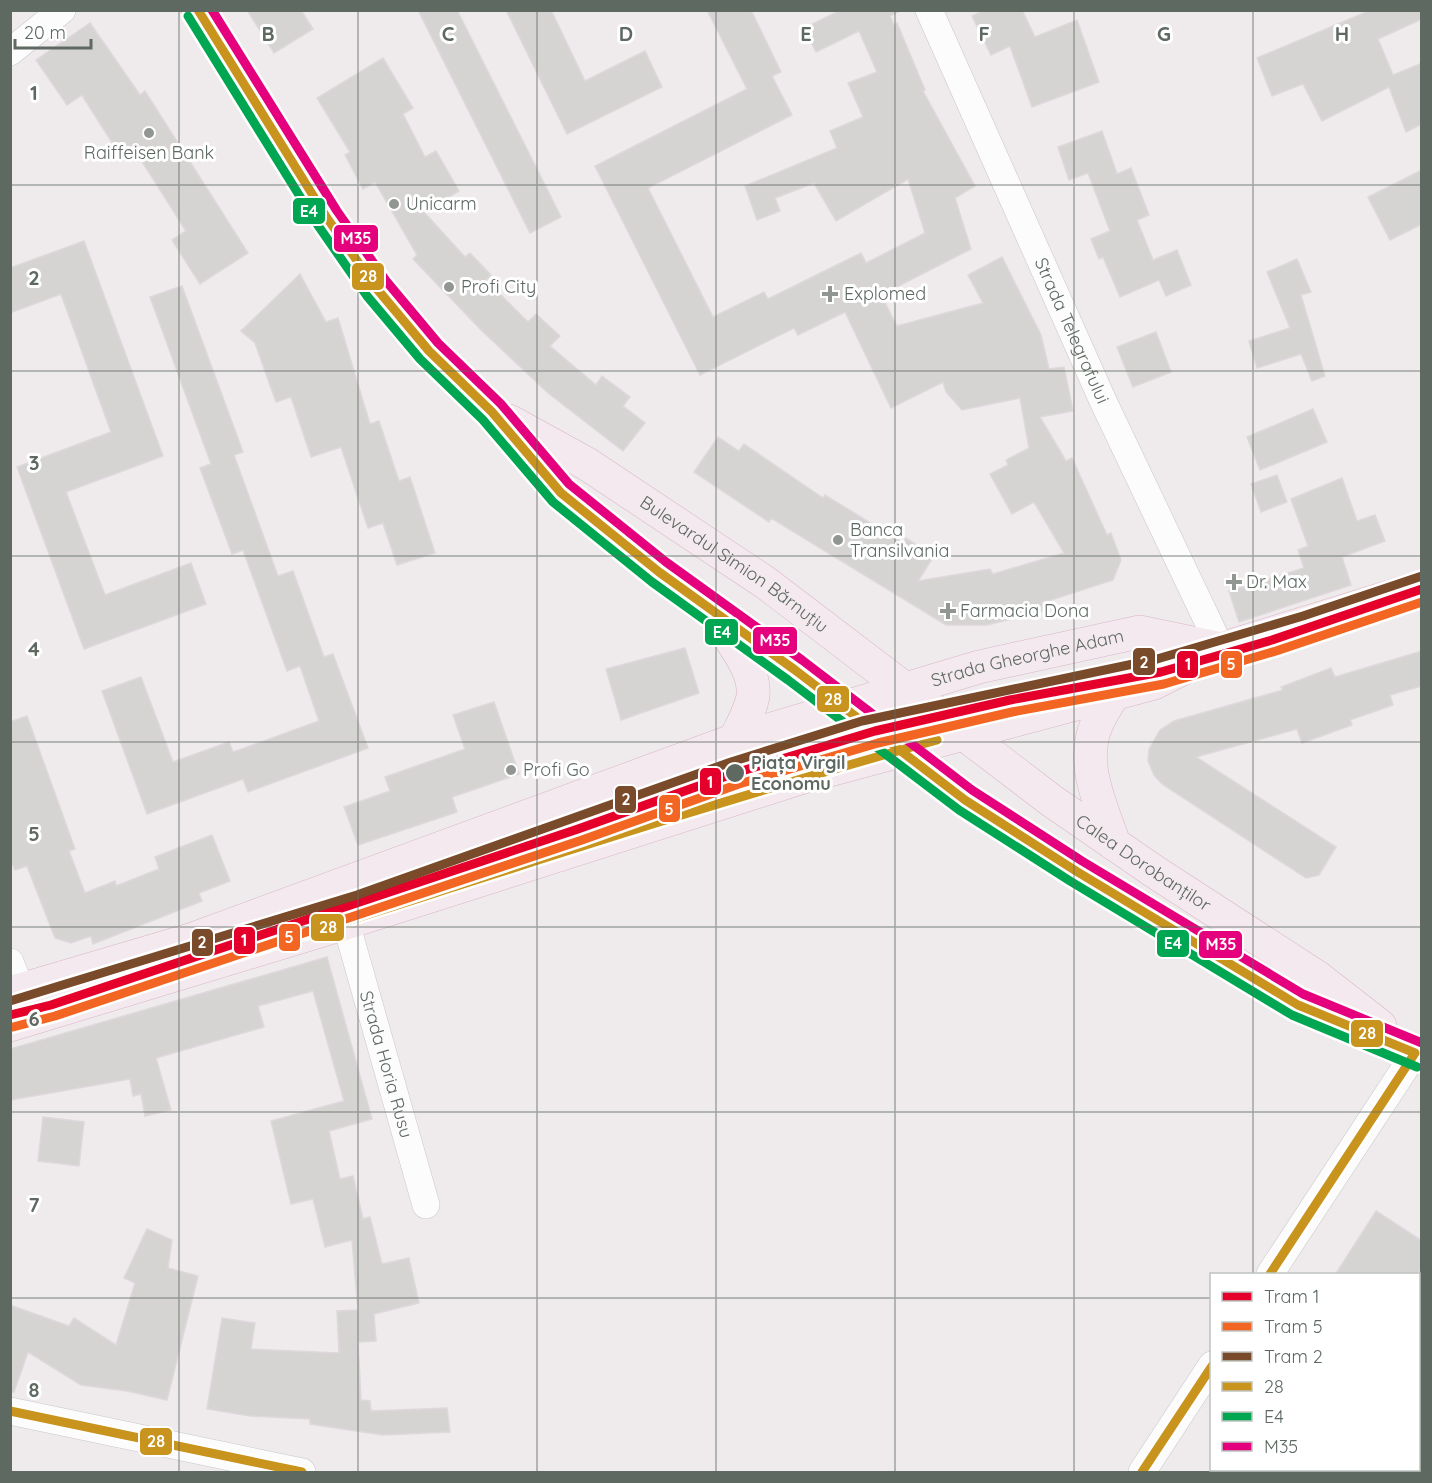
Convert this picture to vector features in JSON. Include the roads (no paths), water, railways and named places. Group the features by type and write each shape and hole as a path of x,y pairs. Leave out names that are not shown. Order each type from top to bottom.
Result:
{"main road":[{"name":"Bulevardul Simion Bărnuțiu","path":"198,10 327,218 377,289 429,351 492,412 561,493 659,573 711,608 844,707"},
{"name":"Bulevardul Simion Bărnuțiu","path":"492,412 587,464 766,583 963,734"},
{"name":"Strada Gheorghe Adam","path":"10,1025 346,924 772,786 1154,682 1221,649 1422,587"},
{"path":"711,608 746,667 753,690 753,698 735,741"},
{"name":"Strada Gheorghe Adam","path":"14,982 193,939 735,741 1000,661 1139,632 1221,649"},
{"path":"1114,693 1095,727 1090,762 1093,781 1114,844"},
{"path":"844,707 965,800 1076,871 1298,1005 1418,1054"},
{"name":"Calea Dorobanților","path":"963,734 1114,844 1317,977 1418,1054"}],"street":[{"path":"10,52 62,10"},
{"name":"Strada Telegrafului","path":"929,10 1102,401 1221,649"},
{"name":"Strada Horia Rusu","path":"346,924 426,1205"},
{"path":"1271,1273 1418,1054"},
{"path":"1142,1473 1210,1368"},
{"path":"10,1411 302,1473"}],"tram line":[{"name":"2","path":"10,1001 357,895 731,762 862,721 1157,659 1303,616 1422,576"},
{"name":"1","path":"10,1015 51,1005 578,829 735,773 875,731 1010,700 1161,672 1272,640 1422,589"},
{"name":"5","path":"13,1027 55,1016 582,840 739,784 878,743 1012,712 1164,684 1276,651 1422,602"}],"place":[{"name":"Raiffeisen Bank","path":"149,133"},
{"name":"Unicarm","path":"394,204"},
{"name":"Profi City","path":"449,287"},
{"name":"Explomed","path":"830,294"},
{"name":"Banca Transilvania","path":"838,540"},
{"name":"Dr. Max","path":"1234,582"},
{"name":"Farmacia Dona","path":"948,611"},
{"name":"Profi Go","path":"511,770"},
{"name":"Piața Virgil Economu","path":"735,773"}]}
